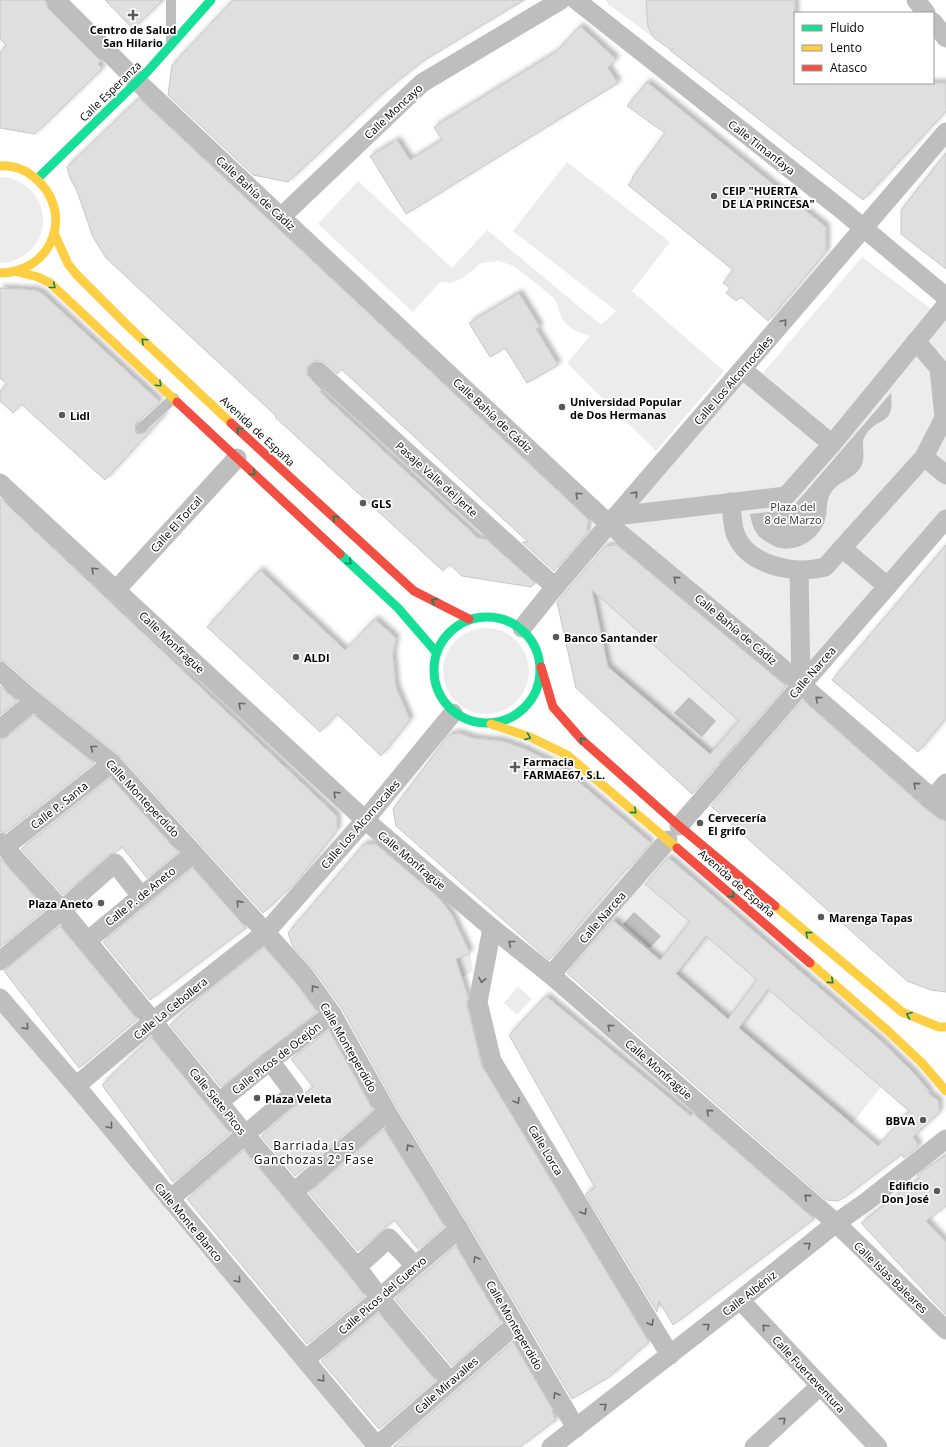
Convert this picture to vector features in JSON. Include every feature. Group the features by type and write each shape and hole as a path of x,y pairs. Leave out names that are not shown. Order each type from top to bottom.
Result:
{"main road":[{"name":"Calle Esperanza","path":"38,178 66,149 138,82 211,0"},
{"path":"0,166 6,165 23,169 38,178 48,190 55,204 58,220 55,236 47,251 34,264 18,272"},
{"name":"Avenida de España","path":"55,236 68,264 76,274 129,327 252,442 414,591 469,619"},
{"path":"0,273 18,272 38,277 50,283 398,608 436,652"},
{"path":"487,616 505,619 522,628 532,639 538,652 541,667 540,683 533,698 522,711 508,719 491,724 473,722 453,713 441,697 433,675 436,652 449,632 469,619 487,616"},
{"name":"Avenida de España","path":"541,667 553,707 577,735 674,833 922,1063 946,1091"},
{"name":"Avenida de España","path":"491,724 530,737 567,755 674,833 902,1012 939,1027 946,1027"}],"street":[{"name":"Calle Bahía de Cádiz","path":"56,0 138,82 281,217 613,520 629,539 939,804"},
{"name":"Calle Moncayo","path":"281,217 422,83 562,0"},
{"name":"Calle Timanfaya","path":"576,0 864,228 946,297"},
{"path":"916,0 925,12"},
{"path":"934,23 946,38"},
{"name":"Calle Los Alcornocales","path":"522,628 555,587 946,132"},
{"path":"613,520 731,502 786,496 832,444 946,305"},
{"path":"731,502 735,533 742,546 755,558 770,564 799,571 814,570 825,567 924,457 944,418 939,368 916,341"},
{"name":"Pasaje Valle del Jerte","path":"318,370 555,587"},
{"path":"742,370 832,444"},
{"path":"924,457 946,475"},
{"name":"Calle El Torcal","path":"116,590 237,458"},
{"name":"Calle Monfragüe","path":"0,483 365,820 492,928 551,975 836,1223"},
{"name":"Calle Narcea","path":"551,975 946,519"},
{"path":"842,548 887,586"},
{"path":"799,571 801,685"},
{"name":"Calle Monteperdido","path":"0,671 34,701 112,763 305,976 332,1014 387,1112 459,1230 576,1428"},
{"path":"0,729 34,701"},
{"name":"Calle Los Alcornocales","path":"266,932 365,820 453,713"},
{"name":"Calle P. Santa","path":"2,844 112,763"},
{"path":"939,804 946,783"},
{"name":"Calle Siete Picos","path":"2,844 62,910 380,1298 450,1381"},
{"name":"Calle P. de Aneto","path":"87,940 194,853"},
{"path":"0,960 62,910 115,863 141,896"},
{"name":"Calle Lorca","path":"492,928 478,1002 492,1061 670,1355"},
{"name":"Calle La Cebollera","path":"76,1086 153,1020 266,932"},
{"name":"Calle Monte Blanco","path":"0,998 76,1086 378,1446"},
{"name":"Calle Picos de Ocejón","path":"219,1102 332,1014"},
{"path":"170,1199 294,1093 270,1061"},
{"path":"294,1192 387,1112"},
{"name":"Calle Albéniz","path":"551,1447 740,1300 836,1223 866,1202 946,1139"},
{"name":"Calle Islas Baleares","path":"836,1223 946,1330"},
{"name":"Calle Picos del Cuervo","path":"305,1360 459,1230"},
{"path":"356,1267 389,1238 415,1266"},
{"name":"Calle Fuerteventura","path":"740,1300 878,1447"},
{"name":"Calle Miravalles","path":"378,1446 515,1325"},
{"path":"754,1447 820,1386"}],"lane":[{"path":"171,0 171,46"},
{"path":"141,428 174,398"}],"green space":[{"path":"606,0 646,0 648,27 654,38 608,4"},
{"path":"567,162 670,242 632,291 724,371 656,451 567,363 590,336 570,328 564,322 554,298 514,266 499,261 481,263 463,278 451,283 440,282 413,312 318,224 358,181 452,268 487,230 601,325 616,311 513,231"},
{"path":"0,177 14,180 26,186 35,195 41,206 43,219 42,232 36,244 20,258 13,261 0,263"},
{"name":"Plaza del 8 de Marzo","path":"862,257 938,314 946,305 946,519 801,685 616,516 742,370 756,381"},
{"path":"592,590 749,729 721,764 608,667"},
{"path":"486,628 503,631 517,640 526,654 529,671 526,688 517,702 503,711 486,714 469,711 455,702 446,688 443,671 446,654 455,640 469,631"},
{"path":"644,882 881,1087 852,1124 612,920"},
{"path":"470,952 473,971 403,1014 393,999"},
{"path":"518,986 532,999 517,1015 504,1003"},
{"path":"0,998 378,1447 0,1447"}],"shaded area":[{"path":"891,393 892,404 888,416 875,425 865,436 863,440 863,461 861,466 858,471 832,491 828,502 825,520 817,534 805,544 790,549 774,546 760,537 754,529 750,514 790,510"},
{"path":"689,697 716,721 702,737 674,713"},
{"path":"634,912 661,936 650,948 623,924"}],"building":[{"path":"0,0 45,0 48,8 101,61 98,64 102,69 35,134 0,128 0,52 6,45 0,39"},
{"name":"Centro de Salud San Hilario","path":"105,0 163,0 133,29"},
{"path":"233,0 524,0 423,61 385,91 288,182 253,175 168,95 172,65"},
{"path":"646,0 795,0 794,84 946,83 946,111 863,200 671,51 673,49 671,50 654,38 648,27"},
{"path":"580,26 616,59 608,68 618,83 406,214 370,156 397,140 410,160 442,140 434,127 556,52"},
{"name":"CEIP \"HUERTA DE LA PRINCESA\"","path":"647,82 826,227 826,252 768,321 741,297 736,301 726,293 730,288 723,283 733,270 628,185 665,133 627,106"},
{"path":"139,98 588,519 587,533 554,571 522,542 528,542 341,369 337,374 320,360 314,361 307,368 307,374 322,390 320,392 478,538 486,539 535,583 531,587 462,576 449,564 443,571 275,417 276,416 106,258 93,237 67,167"},
{"path":"946,153 946,269 901,234 901,210"},
{"path":"0,288 35,290 42,293 160,402 136,423 136,433 145,433 168,412 105,480 21,404 13,413 0,401 0,391 7,384 0,378"},
{"path":"519,293 540,327 536,329 558,365 527,383 505,348 490,357 469,323"},
{"path":"0,498 337,816 337,830 291,887 263,913 120,756 41,693 7,663 0,660"},
{"path":"617,545 786,686 692,794 576,688 557,602 605,546","holes":["592,590 739,721 710,754 608,667"]},
{"path":"946,545 946,718 918,752 832,680"},
{"name":"ALDI","path":"260,570 345,650 375,619 396,638 393,654 396,687 410,720 381,756 337,714 320,732 207,627"},
{"path":"0,686 17,701 0,715"},
{"path":"803,700 925,808 939,819 946,821 946,992 931,990 907,981 711,806"},
{"path":"34,715 94,763 5,833 0,831 0,740 7,737"},
{"path":"459,733 473,738 503,741 525,749 560,766 651,843 628,869 627,868 549,960 396,826 393,809 447,737 452,734"},
{"path":"111,778 178,852 147,878 122,847 116,852 108,855 63,895 21,849"},
{"path":"364,844 376,844 440,899 452,915 470,953 456,959 468,997 467,1005 482,1066 649,1342 609,1377 572,1399 468,1223 396,1106 342,1009 314,970 293,947 288,933"},
{"path":"668,857 880,1040 913,1072 930,1092 928,1093 939,1101 939,1113 913,1137 919,1146 904,1158 902,1154 845,1197 838,1201 826,1200 567,973 613,920 660,960 690,922 645,884","holes":["706,936 757,980 728,1019 676,974","768,989 909,1111 878,1146 739,1028"]},
{"path":"0,858 46,909 0,947"},
{"path":"193,868 246,928 150,1000 103,942"},
{"path":"60,926 137,1019 79,1068 4,971"},
{"path":"264,947 296,983 317,1012 221,1087 170,1025 202,996"},
{"path":"546,996 691,1116 693,1113 814,1219 673,1325 659,1301 657,1312 585,1194 595,1188 509,1035"},
{"path":"329,1030 373,1110 295,1176 261,1136 301,1101 305,1094 313,1087 291,1059"},
{"path":"151,1037 230,1133 173,1182 102,1085"},
{"path":"384,1129 445,1227 418,1249 394,1220 358,1251 309,1193"},
{"path":"244,1150 365,1296 307,1344 187,1199"},
{"path":"946,1155 946,1206 926,1221 946,1242 946,1315 861,1223 919,1178 917,1175"},
{"path":"456,1246 501,1322 452,1366 395,1299"},
{"path":"379,1313 435,1380 379,1429 321,1361"},
{"path":"513,1342 553,1410 552,1411 556,1420 520,1447 394,1446"}],"traffic: fast":[{"path":"38,178 147,72 211,0"},
{"path":"340,554 398,608 436,652"},
{"path":"487,617 507,621 525,632 536,650 540,670 536,690 525,708 507,719 487,723 467,719 449,708 438,690 434,670 438,650 449,632 467,621 487,617"}],"traffic: slow":[{"path":"0,166 18,168 34,177 47,191 54,206 56,222 53,238 45,252 34,263 18,270 0,273"},
{"path":"55,235 68,264 76,274 129,327 231,423"},
{"path":"18,272 38,277 50,283 177,402"},
{"path":"491,724 530,737 567,755 677,848"},
{"path":"775,906 902,1012 939,1027 946,1027"},
{"path":"810,963 888,1031 922,1063 946,1091"}],"traffic: jam":[{"path":"177,402 340,554"},
{"path":"231,423 414,591 469,619"},
{"path":"541,667 553,707 582,740 679,826 775,906"},
{"path":"677,848 810,963"}],"place":[{"name":"Centro de Salud San Hilario","path":"133,15"},
{"name":"CEIP \"HUERTA DE LA PRINCESA\"","path":"714,196"},
{"name":"Universidad Popular de Dos Hermanas","path":"562,407"},
{"name":"Lidl","path":"62,415"},
{"name":"GLS","path":"363,503"},
{"name":"Banco Santander","path":"556,637"},
{"name":"ALDI","path":"296,657"},
{"name":"Farmacia FARMAE67, S.L.","path":"515,767"},
{"name":"Cervecería El grifo","path":"700,823"},
{"name":"Plaza Aneto","path":"101,903"},
{"name":"Marenga Tapas","path":"821,917"},
{"name":"Plaza Veleta","path":"257,1098"},
{"name":"BBVA","path":"923,1120"},
{"name":"Edificio Don José","path":"937,1191"}],"district":[{"name":"Barriada Las Ganchozas 2ª Fase","path":"314,1152"}]}
